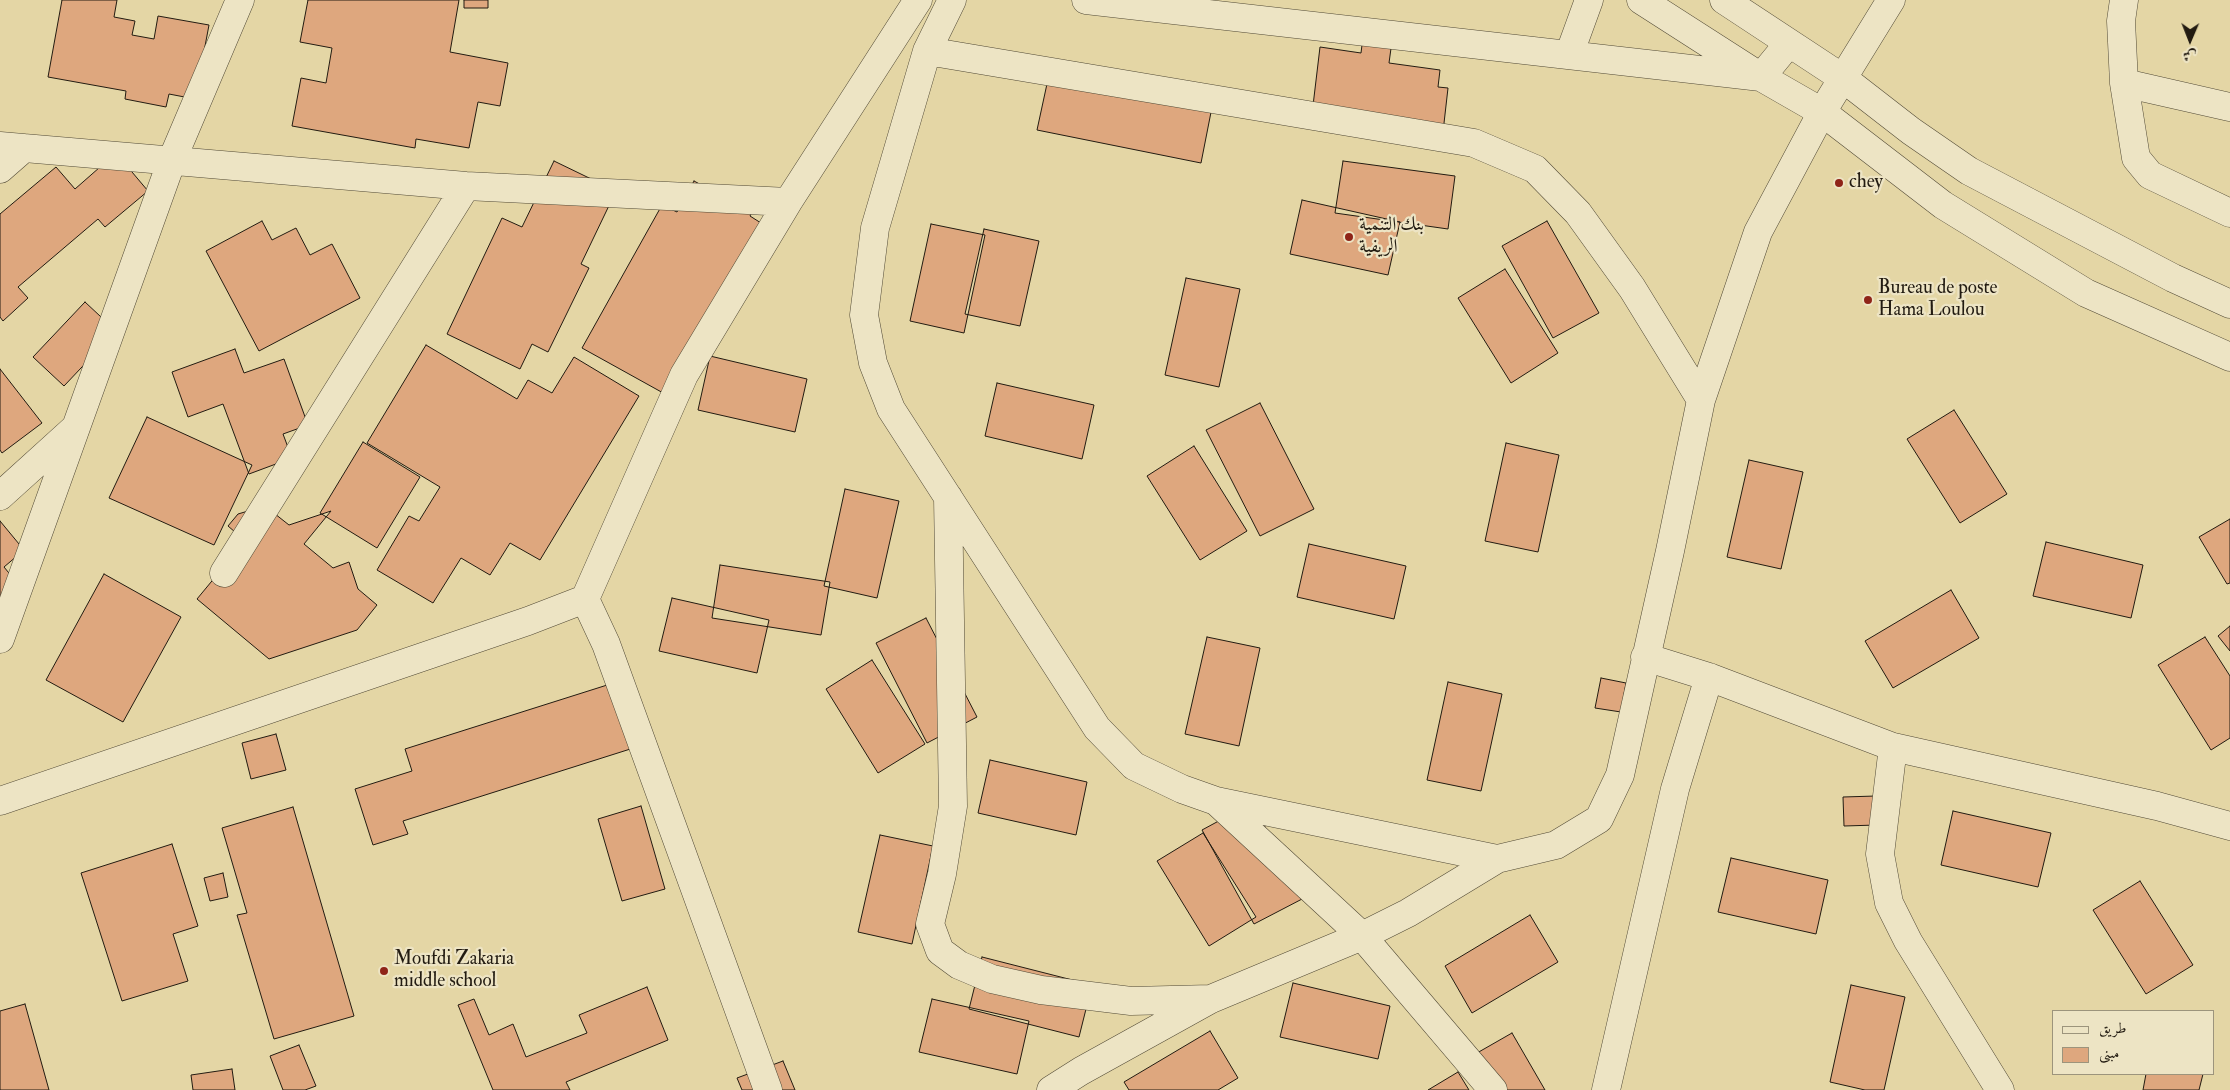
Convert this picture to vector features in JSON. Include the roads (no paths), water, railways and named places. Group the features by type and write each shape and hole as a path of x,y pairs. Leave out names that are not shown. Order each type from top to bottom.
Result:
{"street":[{"path":"0,639 172,160 240,0"},
{"path":"0,801 528,621 585,598 684,375 788,202 918,0"},
{"path":"952,0 927,51 876,228 864,316 873,363 891,409 1097,728 1134,766 1182,789 1216,801 1497,859"},
{"path":"1086,0 1761,77"},
{"path":"1569,55 1589,0"},
{"path":"1641,0 1761,77 1822,112 1943,205 2086,293 2230,357"},
{"path":"1724,0 1844,79 1911,131 1969,172 2173,278 2230,304"},
{"path":"1051,1090 1081,1071 1211,999 1362,936 1408,913 1497,859 1556,845 1599,819 1620,775 1701,400 1758,232 1822,112 1891,0"},
{"path":"2124,0 2122,21 2124,83 2136,158 2150,175 2230,213"},
{"path":"1761,77 1789,43"},
{"path":"927,51 1474,143 1535,169 1578,212 1632,288 1701,400"},
{"path":"2124,83 2230,107"},
{"path":"0,169 12,147 466,186 788,202"},
{"path":"224,572 466,186"},
{"path":"0,496 75,428"},
{"path":"948,497 953,806 942,874 930,924 940,951 958,965 992,979 1041,990 1131,1001 1211,999"},
{"path":"585,598 606,644 768,1090"},
{"path":"1645,657 1709,677 1893,747 2158,806 2230,826"},
{"path":"1606,1090 1675,789 1709,677"},
{"path":"1893,747 1880,854 1889,903 1908,941 2000,1090"},
{"path":"1216,801 1362,936 1493,1090"}],"place":[{"name":"chey","path":"1839,183"},
{"name":"بنك التنمية الريفية","path":"1349,237"},
{"name":"Bureau de poste Hama Loulou","path":"1868,300"},
{"name":"Moufdi Zakaria middle school","path":"384,971"}]}
